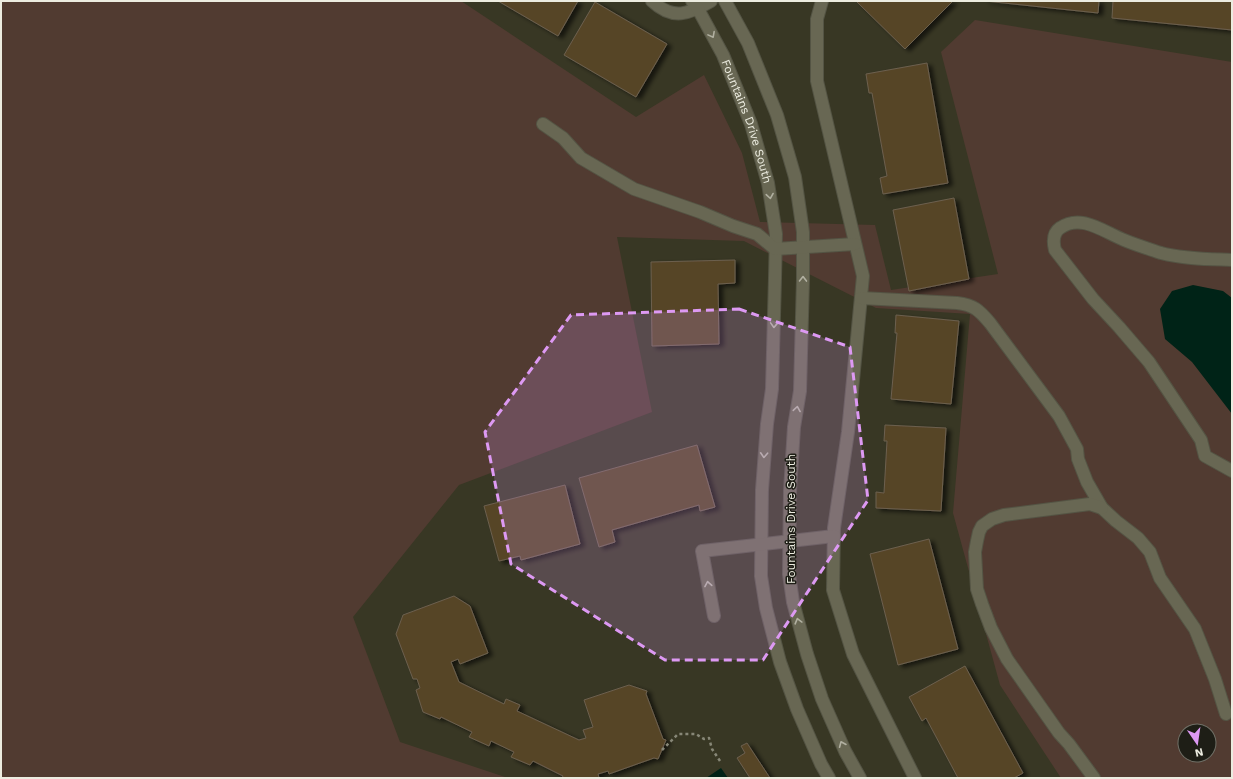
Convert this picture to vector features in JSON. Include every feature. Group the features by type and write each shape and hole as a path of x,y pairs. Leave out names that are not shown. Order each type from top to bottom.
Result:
{"street":[{"path":"652,1 666,12 676,14 695,5 711,1"},
{"name":"Fountains Drive South","path":"725,1 748,43 777,115 795,177 803,232 803,248 800,391 792,451 789,574 793,602 807,654 825,705 845,751 860,778"},
{"path":"822,1 817,19 817,81 863,276 848,432 834,528 833,590 853,654 915,778"},
{"name":"Fountains Drive South","path":"695,5 723,55 751,124 768,183 776,234 776,249 772,389 764,449 762,490 761,576 766,608 780,662 797,709 821,764 829,778"},
{"path":"543,124 563,138 581,158 634,189 757,234 776,249 855,244"},
{"path":"1232,260 1193,258 1163,253 1122,239 1082,222 1062,227 1054,236 1054,250 1093,299 1119,326 1149,362 1201,440 1205,456 1232,471"},
{"path":"861,298 957,302 975,307 990,323 1059,416 1077,449 1078,459 1087,482 1102,508 1138,538 1150,552 1160,578 1195,629 1215,679 1226,714"},
{"path":"1094,778 1059,733 1007,659 991,628 982,604 978,589 975,552 979,532 982,526 992,519 1004,515 1069,506 1090,504 1102,508"},
{"path":"714,616 702,551 834,536"}],"path":[{"path":"662,750 678,734 696,734 704,739 709,738 712,749 720,761"}],"highlighted area":[{"path":"739,309 850,347 868,500 763,660 665,660 511,564 485,432 571,315"}],"shaded area":[{"path":"1,1 461,1 636,117 704,75 742,153 760,222 875,225 891,290 998,274 941,52 975,20 1232,62 1232,778 1061,778 1000,685 953,513 970,314 876,308 744,241 617,237 652,412 459,485 353,617 400,742 508,778 1,778"},
{"path":"1193,285 1223,291 1232,298 1232,414 1192,362 1165,339 1160,309 1172,291"},
{"path":"721,768 728,778 706,778"}],"building":[{"path":"498,1 578,1 558,36"},
{"path":"856,1 953,1 905,49"},
{"path":"985,1 1099,1 1098,13"},
{"path":"1113,1 1232,1 1232,30 1112,18"},
{"path":"595,2 667,44 636,97 564,55"},
{"path":"927,63 948,183 883,194 880,178 887,176 872,93 869,93 866,74"},
{"path":"954,198 969,279 909,291 893,210"},
{"path":"735,260 735,283 718,284 719,344 652,346 651,262"},
{"path":"896,315 959,321 951,404 891,399 897,333 895,333"},
{"path":"885,425 946,428 941,511 876,508 876,492 884,493 887,441 884,441"},
{"path":"697,445 715,507 700,511 699,505 612,530 615,542 599,547 579,478"},
{"path":"565,485 580,544 521,560 520,556 499,561 484,506"},
{"path":"929,539 958,649 898,665 870,554"},
{"path":"454,596 470,606 488,653 460,664 458,659 451,662 459,682 504,704 506,699 520,705 517,711 579,740 586,738 583,730 593,727 584,700 629,685 647,691 646,694 663,739 666,740 658,759 654,758 609,774 608,771 598,774 599,778 562,778 563,776 533,761 530,765 511,757 514,752 491,741 489,746 469,737 472,732 441,717 440,719 423,712 416,690 420,688 417,679 413,679 396,634 403,615"},
{"path":"965,666 1023,773 1014,778 958,778 926,718 922,721 909,697"},
{"path":"747,743 770,778 750,778 737,758 745,753 741,746"}]}
